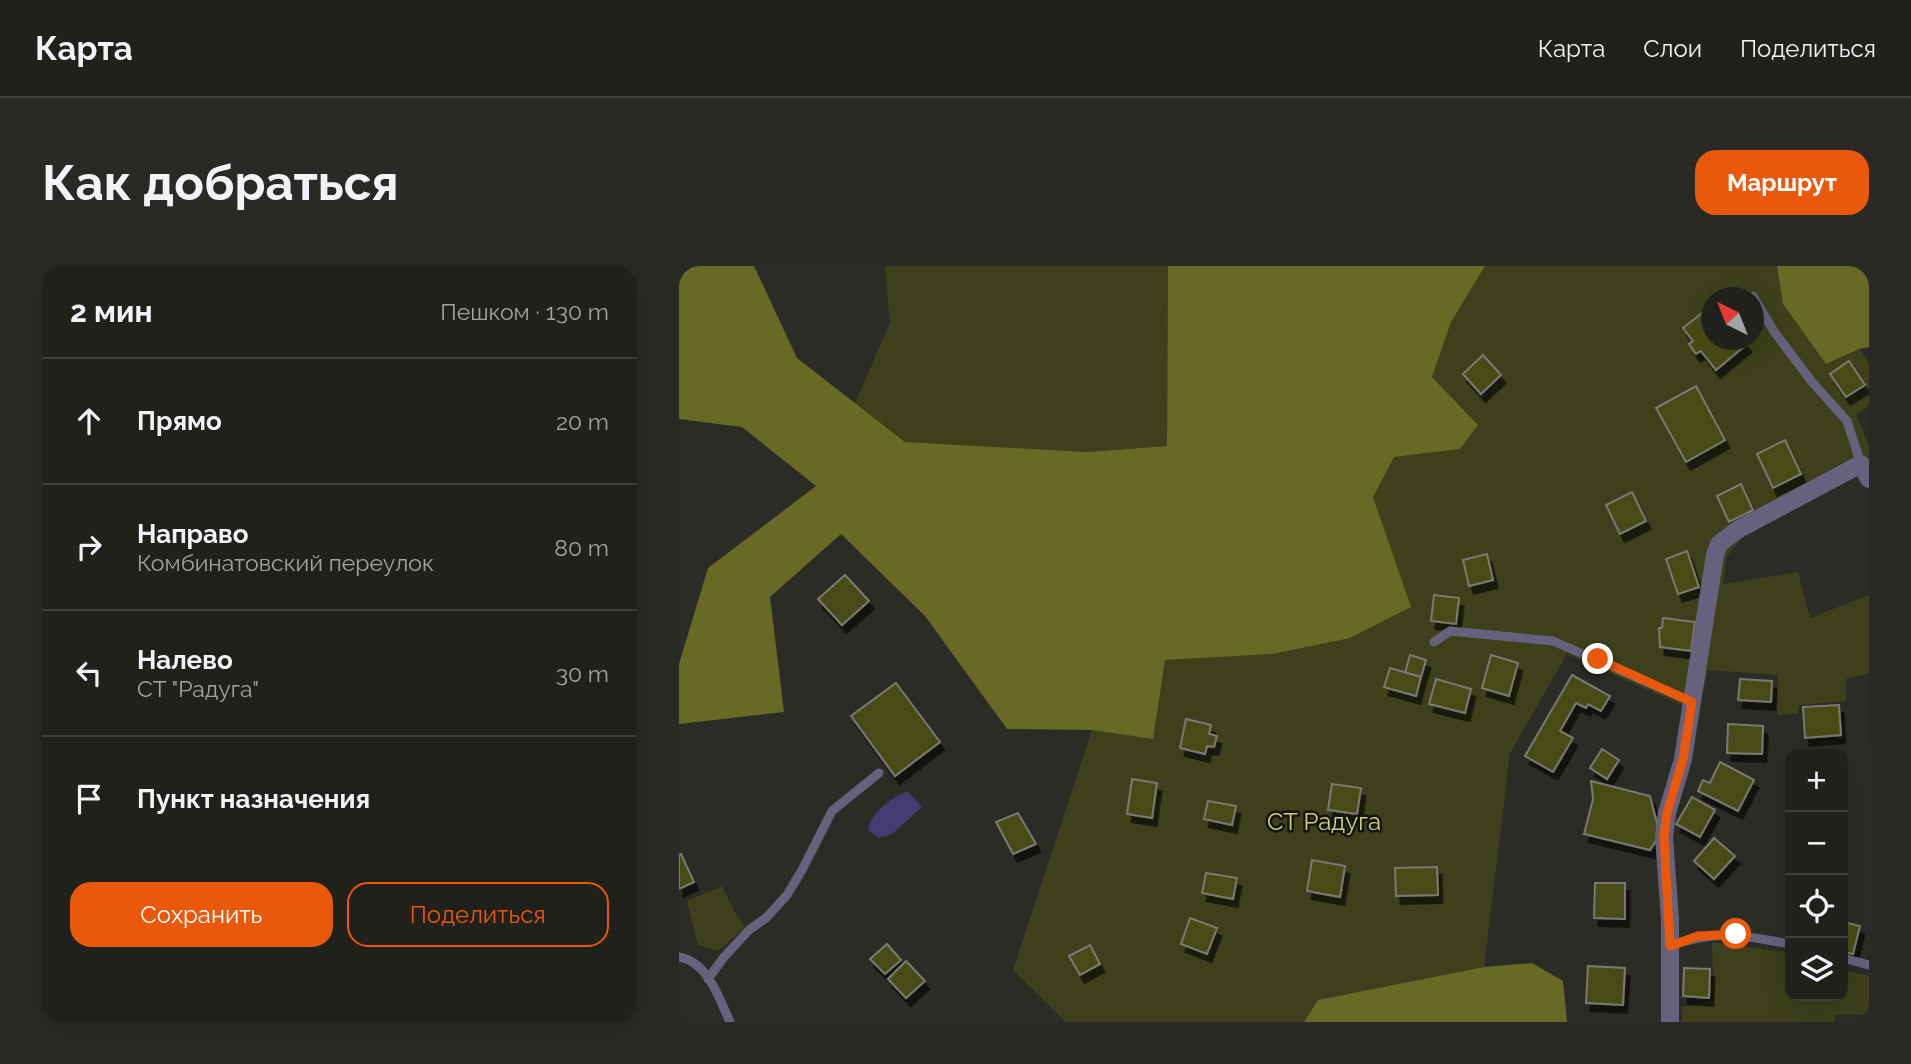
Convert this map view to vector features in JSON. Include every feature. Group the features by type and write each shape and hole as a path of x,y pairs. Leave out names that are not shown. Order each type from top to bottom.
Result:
{"street":[{"path":"1670,1022 1670,946 1664,837 1667,813 1683,759 1715,555 1719,544 1737,530 1865,472"}],"lane":[{"path":"1764,315 1805,372 1847,421 1865,472"},
{"path":"1434,642 1450,631 1553,641 1692,702"},
{"path":"708,979 724,957 787,895 832,811 879,773"},
{"path":"1670,946 1698,936 1736,934 1785,943"},
{"path":"679,957 686,958 702,968 730,1022"},
{"path":"1848,959 1869,965"}],"green space":[{"path":"679,266 754,266 797,358 905,442 1087,452 1167,446 1168,266 1485,266 1451,322 1432,377 1478,425 1460,449 1394,457 1373,497 1411,607 1350,638 1272,654 1165,660 1153,739 1092,730 1007,729 925,616 841,534 770,597 784,712 679,724 679,664 708,568 816,486 742,427 679,419"},
{"path":"885,266 1168,266 1167,446 1087,452 905,442 855,403 890,323"},
{"name":"СТ Радуга","path":"1485,266 1777,266 1783,304 1827,364 1859,349 1869,363 1869,406 1856,414 1869,447 1869,469 1742,538 1727,556 1723,584 1798,572 1810,618 1869,595 1869,673 1846,679 1846,701 1799,705 1798,714 1777,715 1778,675 1708,670 1699,709 1688,708 1567,654 1510,753 1484,967 1318,1000 1304,1022 1066,1022 1013,970 1092,730 1153,738 1164,660 1272,654 1368,482 1394,457 1460,449 1477,424 1432,377 1451,322"},
{"path":"1777,266 1869,266 1869,347 1826,364 1783,304"},
{"path":"722,886 745,927 718,951 698,945 687,901"},
{"path":"1712,942 1785,952 1785,1001 1848,1001 1848,971 1869,976 1869,1015 1835,1014 1834,1022 1682,1022 1682,1007 1714,1000"},
{"path":"1532,963 1563,981 1567,1022 1304,1022 1318,1000 1484,967"}],"shaded area":[{"path":"907,791 922,807 892,834 879,838 869,831 868,826 880,810"}],"building":[{"path":"1701,314 1701,350 1740,350 1716,370 1701,351 1696,354 1689,344 1693,341 1683,328"},
{"path":"1483,355 1501,375 1481,394 1463,374"},
{"path":"1849,361 1865,385 1846,397 1830,374"},
{"path":"1696,386 1725,440 1686,462 1656,408"},
{"path":"1785,440 1801,474 1773,488 1757,454"},
{"path":"1741,484 1753,510 1729,522 1717,496"},
{"path":"1632,492 1646,521 1620,534 1606,505"},
{"path":"1687,551 1699,587 1678,594 1666,559"},
{"path":"1487,554 1493,580 1469,586 1463,560"},
{"path":"845,575 869,601 842,625 818,599"},
{"path":"1434,595 1459,598 1456,624 1431,621"},
{"path":"1663,618 1695,622 1691,651 1660,647 1659,628 1662,628"},
{"path":"1410,655 1426,660 1421,677 1405,673"},
{"path":"1491,655 1518,663 1509,696 1482,688"},
{"path":"1390,668 1421,677 1416,696 1384,687"},
{"path":"1572,675 1610,696 1601,711 1588,704 1586,708 1576,703 1560,731 1573,738 1553,772 1525,756"},
{"path":"1436,679 1471,689 1465,713 1429,704"},
{"path":"1740,679 1772,681 1771,702 1738,700"},
{"path":"896,683 940,742 895,776 851,716"},
{"path":"1839,705 1841,735 1805,738 1803,707"},
{"path":"1186,719 1211,725 1209,734 1217,736 1214,747 1207,746 1205,754 1180,748"},
{"path":"1728,724 1763,726 1762,754 1727,753"},
{"path":"1602,749 1619,760 1607,779 1590,768"},
{"path":"1720,762 1754,780 1738,811 1698,791 1703,780 1710,783"},
{"path":"1132,779 1157,783 1152,818 1127,814"},
{"path":"1591,781 1650,796 1660,835 1650,850 1584,834 1593,799"},
{"path":"1332,784 1361,788 1357,814 1328,810"},
{"path":"1692,797 1715,810 1700,837 1676,824"},
{"path":"1208,801 1236,806 1232,825 1204,819"},
{"path":"1018,813 1036,844 1013,854 996,822"},
{"path":"1714,838 1735,856 1714,879 1694,861"},
{"path":"681,854 694,882 679,889 679,855"},
{"path":"1312,860 1345,866 1340,897 1307,891"},
{"path":"1437,867 1438,895 1396,896 1395,868"},
{"path":"1206,873 1237,878 1233,899 1202,893"},
{"path":"1595,883 1625,883 1625,919 1594,918"},
{"path":"1190,918 1217,928 1207,954 1181,944"},
{"path":"1848,923 1860,926 1853,954 1848,953"},
{"path":"887,944 901,960 885,974 870,959"},
{"path":"1090,945 1100,964 1080,975 1069,956"},
{"path":"906,961 925,981 906,998 888,979"},
{"path":"1588,966 1625,968 1623,1005 1586,1003"},
{"path":"1684,968 1710,969 1709,998 1683,996"}],"route":[{"path":"1598,659 1692,702 1683,759 1667,813 1664,837 1670,946 1698,936 1736,934"}]}
